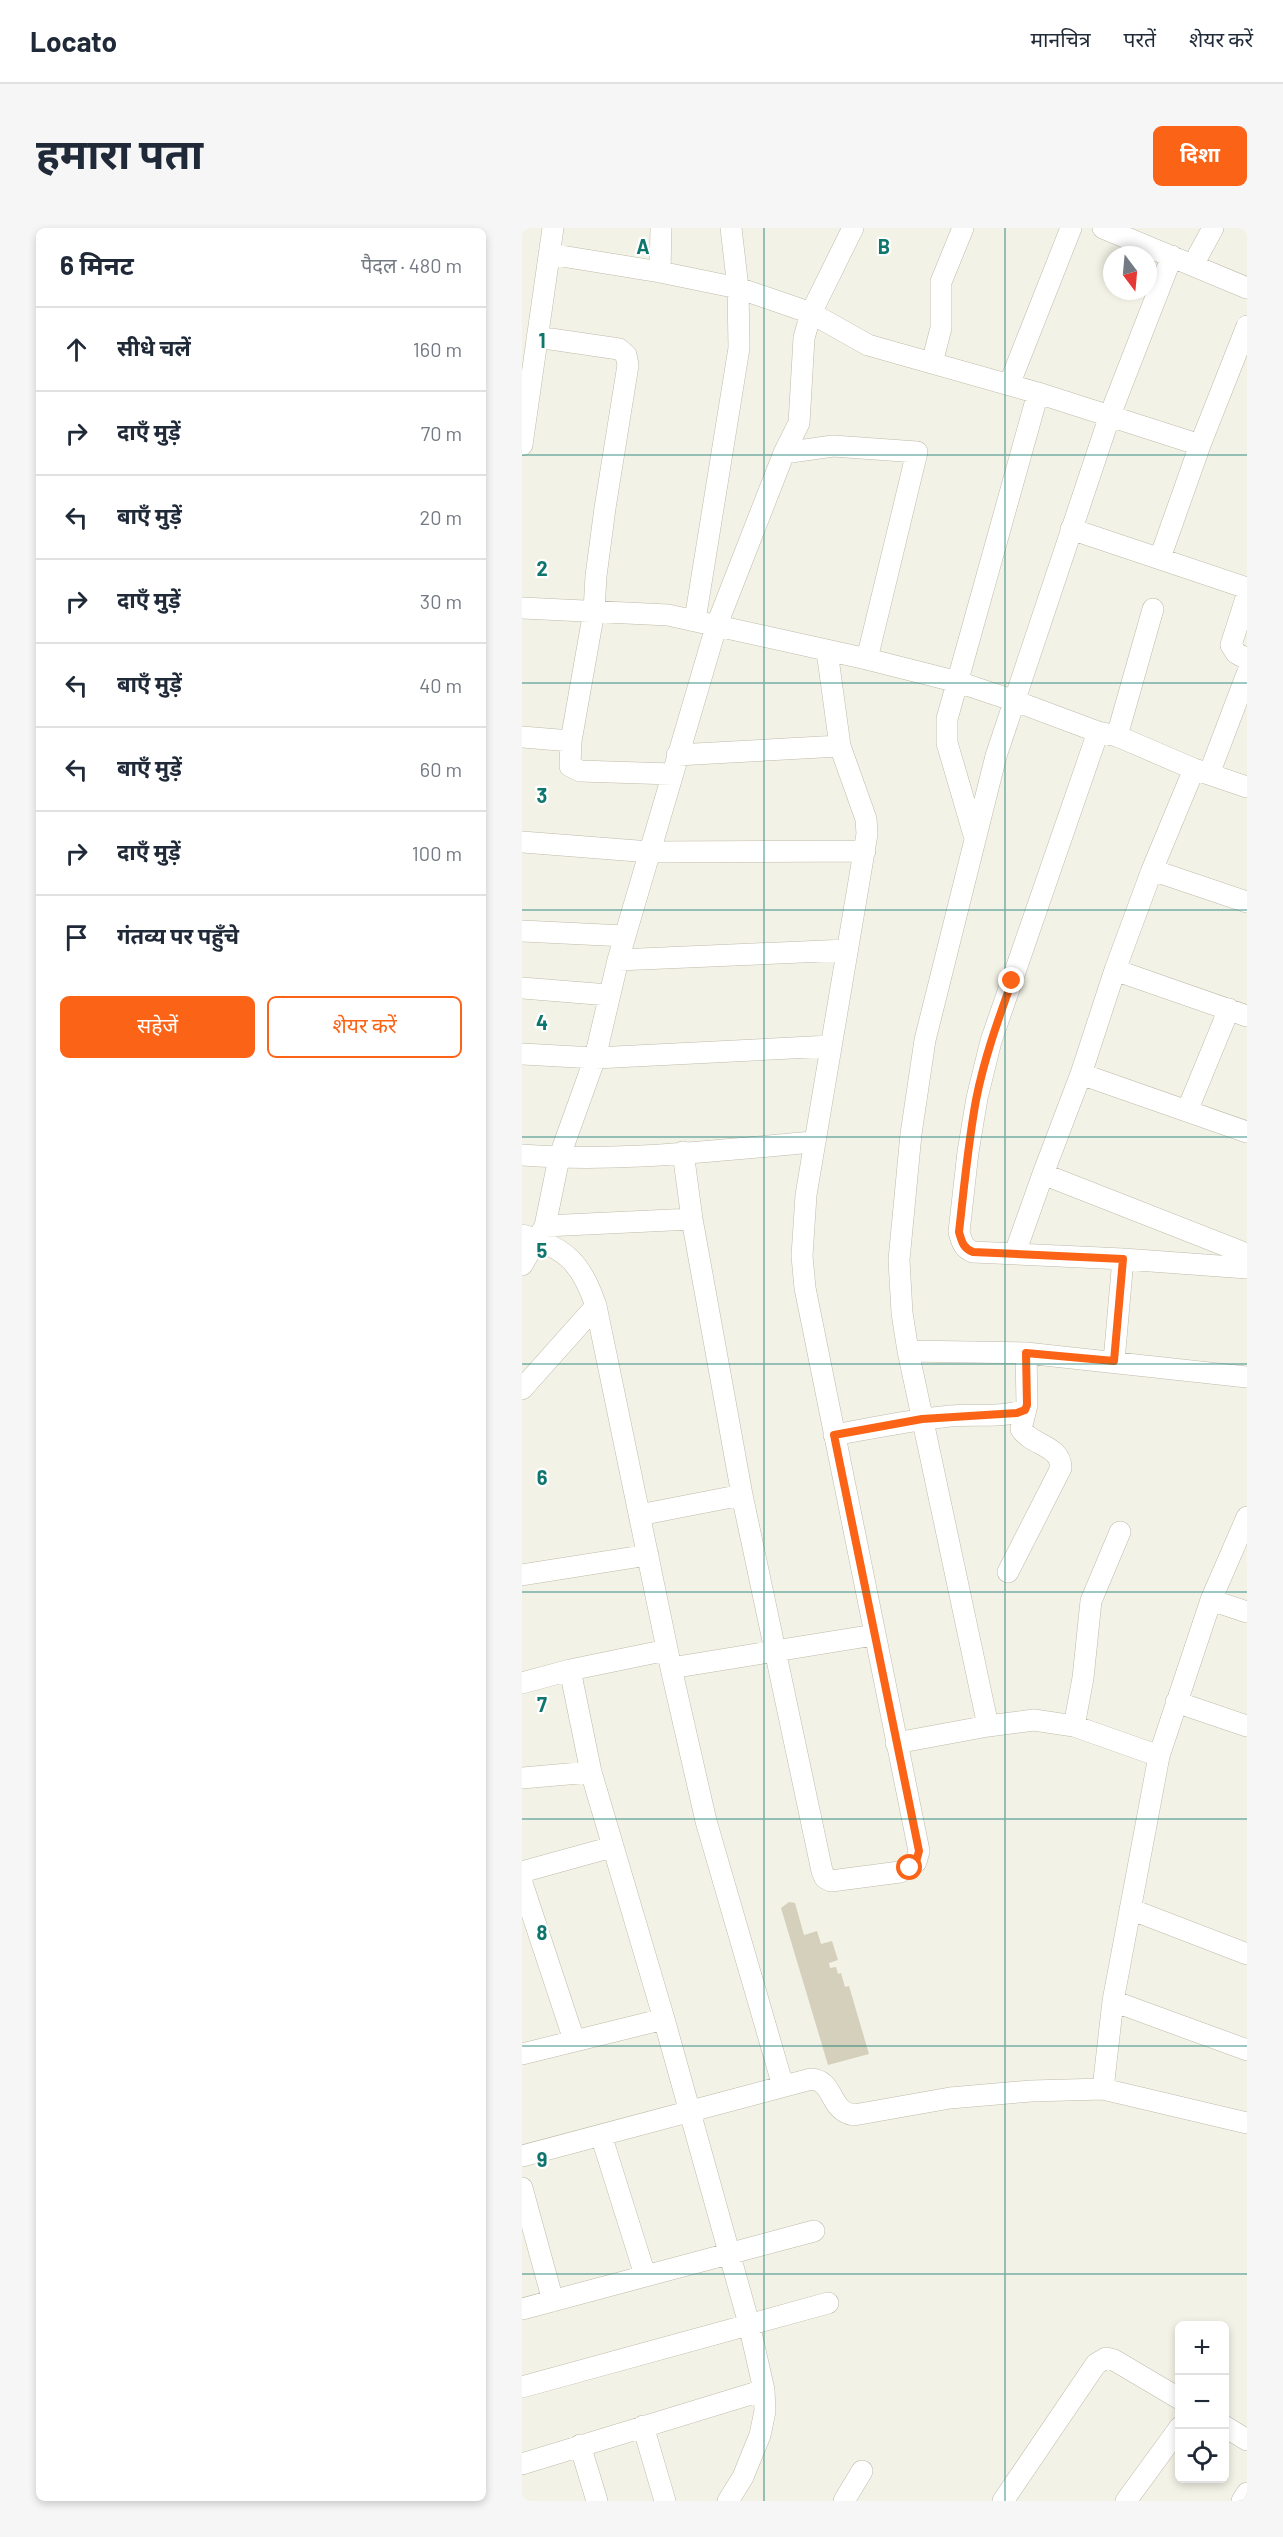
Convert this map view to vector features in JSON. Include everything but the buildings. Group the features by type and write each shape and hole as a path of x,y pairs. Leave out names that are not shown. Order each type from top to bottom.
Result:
{"street":[{"path":"522,445 554,228"},
{"path":"660,272 661,228"},
{"path":"695,620 739,348 738,288 731,228"},
{"path":"522,1265 535,1234 559,1158 595,1058 618,960 716,627 784,453 794,438 798,423 804,338 812,313 853,228"},
{"path":"932,363 941,328 941,282 963,228"},
{"path":"1009,385 1071,228"},
{"path":"1103,228 1247,288"},
{"path":"1193,265 1213,228"},
{"path":"549,254 660,272 738,288 812,313 868,345 1038,393 1200,445"},
{"path":"988,1726 908,1352 902,1312 899,1260 911,1134 925,1040 974,836 996,756 1110,415 1172,256"},
{"path":"1161,558 1200,445 1247,326"},
{"path":"537,337 619,349 626,355 628,365 603,519 594,611 572,741 570,763 575,771 674,765 840,746"},
{"path":"974,836 946,732 1038,393"},
{"path":"784,453 833,446 917,452 867,659"},
{"path":"1071,529 1247,588"},
{"path":"1247,595 1231,645 1236,653 1247,659"},
{"path":"522,608 668,615 867,659 958,682 1015,701 1247,787"},
{"path":"1153,609 991,1041 977,1098 959,1232 966,1249 973,1252 1247,1268"},
{"path":"683,1152 692,1219 742,1495 822,1871 825,1878 831,1881 900,1872 916,1862 919,1851 805,1288 802,1256 803,1228 814,1142 867,834 866,819 840,746 827,651"},
{"path":"1015,1253 1081,1074 1115,970 1152,870 1202,771 1247,674"},
{"path":"522,737 572,741"},
{"path":"522,842 650,852 865,851"},
{"path":"1152,870 1247,902"},
{"path":"522,931 626,936"},
{"path":"618,960 847,950"},
{"path":"1115,970 1238,1012 1187,1111"},
{"path":"522,988 609,994"},
{"path":"522,1054 595,1058 831,1046"},
{"path":"1081,1074 1247,1132"},
{"path":"522,1155 559,1158 814,1142"},
{"path":"1043,1174 1247,1254"},
{"path":"535,1234 692,1219"},
{"path":"535,1234 567,1256 581,1269 596,1306 669,1659 706,1821 783,2086"},
{"path":"1114,1361 1123,1259"},
{"path":"522,1389 596,1306"},
{"path":"908,1352 1026,1353 1247,1377"},
{"path":"1008,1572 1061,1468 1061,1459 1056,1453 1023,1433 1021,1422 1027,1405 1026,1353"},
{"path":"834,1435 922,1419 1017,1413 1025,1410"},
{"path":"639,1515 742,1495"},
{"path":"1103,2089 1113,2001 1159,1756 1211,1600 1247,1517"},
{"path":"1074,1726 1083,1678 1091,1600 1120,1532"},
{"path":"522,1575 648,1556"},
{"path":"1211,1600 1247,1612"},
{"path":"522,1683 570,1670 776,1650 874,1635"},
{"path":"570,1670 591,1772 690,2110 749,2324 764,2390 765,2411 760,2435 743,2477 728,2501"},
{"path":"1176,1702 1247,1726"},
{"path":"896,1743 1034,1720 1074,1726 1159,1756"},
{"path":"522,1778 591,1772"},
{"path":"522,1872 612,1847"},
{"path":"522,1883 574,2040"},
{"path":"1130,1909 1247,1954"},
{"path":"1113,2001 1247,2050"},
{"path":"522,2054 664,2019"},
{"path":"522,2156 783,2086 818,2080 825,2083 837,2107 844,2114 854,2115 950,2098 1031,2091 1103,2089 1247,2123"},
{"path":"601,2134 645,2275"},
{"path":"522,2188 552,2301"},
{"path":"522,2309 814,2231"},
{"path":"522,2387 828,2303"},
{"path":"1003,2501 1096,2364 1106,2358 1114,2360 1175,2397"},
{"path":"522,2464 764,2390"},
{"path":"643,2426 665,2501"},
{"path":"1126,2501 1178,2429"},
{"path":"1229,2429 1247,2440"},
{"path":"580,2445 597,2501"},
{"path":"844,2501 862,2470"},
{"path":"1242,2501 1247,2493"}],"route":[{"path":"910,1868 916,1862 919,1851 834,1435 922,1419 1017,1413 1025,1410 1027,1405 1026,1353 1114,1361 1123,1259 973,1252 966,1249 959,1232 977,1098 991,1041 1012,981"}]}
